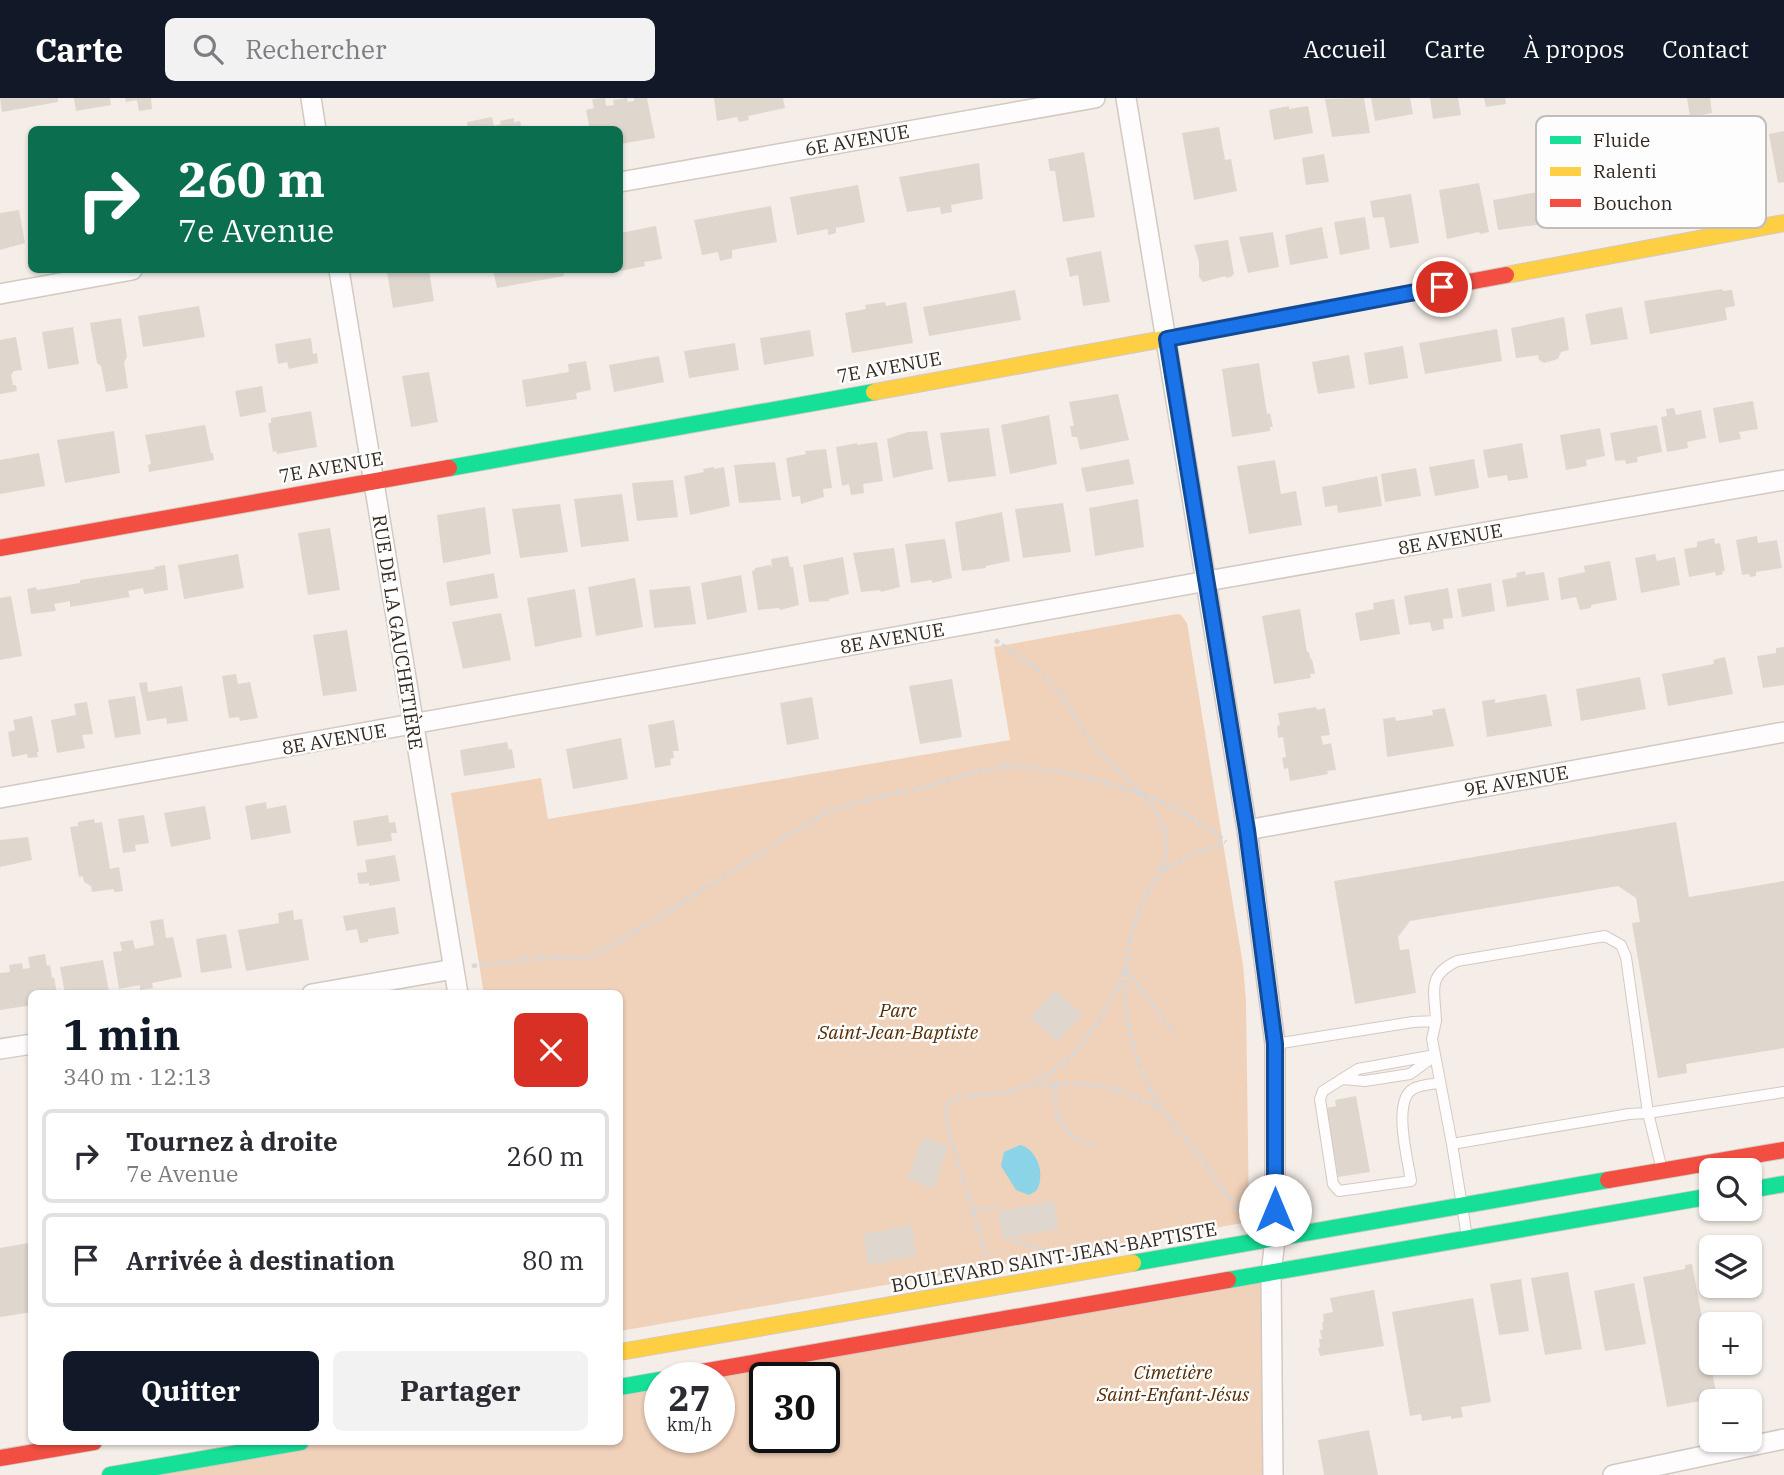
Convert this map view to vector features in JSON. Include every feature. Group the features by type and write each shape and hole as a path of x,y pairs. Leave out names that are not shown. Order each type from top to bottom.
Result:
{"main road":[{"name":"7E AVENUE","path":"1766,226 1784,223"},
{"name":"7E AVENUE","path":"0,548 1167,339 1757,228"},
{"name":"BOULEVARD SAINT-JEAN-BAPTISTE","path":"735,1366 1467,1239 1665,1187 1784,1150"},
{"path":"1762,1188 1784,1184"},
{"name":"BOULEVARD SAINT-JEAN-BAPTISTE","path":"623,1351 1462,1207 1665,1187 1699,1194"},
{"path":"623,1386 644,1383"},
{"path":"0,1458 76,1445"},
{"path":"110,1475 284,1445"}],"street":[{"path":"311,98 315,126"},
{"name":"6E AVENUE","path":"623,181 1095,98"},
{"path":"1126,98 1248,834 1275,1044 1271,1240 1273,1475"},
{"path":"0,294 116,273"},
{"name":"RUE DE LA GAUCHETIÈRE","path":"339,273 457,990"},
{"name":"8E AVENUE","path":"0,799 1208,581 1784,481"},
{"name":"9E AVENUE","path":"1248,834 1784,732"},
{"path":"335,990 454,969"},
{"path":"0,1049 28,1045"},
{"path":"1614,1475 1784,1439"}],"lane":[{"path":"1467,1239 1432,1039 1436,1021 1435,979 1442,968 1457,961 1605,936 1621,945 1626,957 1648,1113 1665,1187"},
{"path":"1275,1044 1413,1022 1436,1021"},
{"path":"1435,1055 1358,1069 1323,1091 1321,1098 1333,1184 1339,1191 1411,1181 1401,1111 1404,1097 1413,1088 1440,1083"},
{"path":"1452,1144 1629,1114 1784,1092"}],"path":[{"path":"971,624 1052,683 1099,751 1112,767 1147,797 1159,818 1166,838 1166,855 1162,870 1150,888 1131,937 1125,969 1132,1038 1143,1075 1161,1109 1239,1209 1271,1240"},
{"path":"454,969 528,959 588,957 603,952 822,814 869,799 1005,767 1024,766 1110,784 1179,810 1226,842"},
{"path":"1162,870 1194,853 1248,834"},
{"path":"1125,969 1174,1032"},
{"path":"996,1288 948,1129 945,1105 954,1099 1005,1092 1029,1084 1056,1069 1096,1027 1112,1000 1125,969"},
{"path":"1029,1084 1055,1083 1121,1090 1161,1109"},
{"path":"1055,1083 1057,1114 1063,1124 1082,1142 1099,1144"},
{"path":"973,1211 998,1206"}],"green space":[{"name":"Parc Saint-Jean-Baptiste","path":"1177,614 1187,623 1243,965 1246,1001 1249,1215 1243,1223 623,1330 623,990 483,990 451,793 541,778 548,819 1010,740 994,647"},
{"name":"Cimetière Saint-Enfant-Jésus","path":"1271,1273 1273,1475 110,1475 284,1445 623,1445 623,1386 644,1383 644,1453 735,1453 735,1374 749,1371 749,1453 840,1453 840,1362 799,1362"}],"water":[{"path":"1020,1145 1032,1152 1040,1171 1039,1185 1036,1191 1029,1195 1016,1190 1001,1166 1004,1152"}],"building":[{"path":"0,98 58,98 58,102 2,112"},
{"path":"74,98 110,98 111,105 76,111"},
{"path":"125,98 151,98 152,109 139,111 137,100 126,102"},
{"path":"605,98 606,106 614,105 613,100 627,98 628,102 634,101 634,98 647,98 655,138 623,143 623,126 589,126 586,110 594,108 592,99"},
{"path":"714,98 783,98 785,108 748,116 749,120 739,122 737,117 717,121"},
{"path":"1364,98 1370,133 1332,137 1325,99"},
{"path":"1371,98 1410,98 1413,114 1375,121"},
{"path":"1430,98 1458,98 1461,115 1433,119"},
{"path":"1484,98 1505,98 1506,104 1486,107"},
{"path":"1687,98 1710,98 1712,113 1690,116"},
{"path":"1289,106 1289,109 1308,106 1313,133 1274,140 1269,110"},
{"path":"492,117 494,126 468,126 467,122"},
{"path":"514,118 514,122 520,121 521,126 494,126 501,124 500,121"},
{"path":"1219,127 1225,160 1231,159 1237,191 1194,200 1182,133"},
{"path":"1784,131 1784,182 1778,183 1769,134"},
{"path":"1084,152 1095,217 1063,222 1055,171 1050,171 1048,159"},
{"path":"1324,154 1329,182 1306,185 1302,158"},
{"path":"979,163 983,199 951,205 952,212 941,214 940,207 907,212 899,177"},
{"path":"1479,183 1489,232 1447,239 1439,190"},
{"path":"858,185 865,222 836,228 836,233 828,235 828,229 797,235 790,197"},
{"path":"1536,192 1536,225 1498,230 1493,200"},
{"path":"1411,194 1419,243 1390,248 1384,217 1373,218 1370,201"},
{"path":"771,206 777,242 732,250 732,258 720,261 718,252 702,255 694,220"},
{"path":"19,210 25,243 0,250 0,213"},
{"path":"1365,217 1370,249 1340,255 1334,222"},
{"path":"656,226 662,259 644,262 645,266 623,270 623,232"},
{"path":"1322,227 1328,258 1290,265 1285,235"},
{"path":"1273,232 1279,267 1248,273 1239,237"},
{"path":"1228,240 1234,274 1231,277 1203,282 1199,277 1199,262 1194,245"},
{"path":"1101,251 1110,302 1083,306 1078,275 1070,277 1066,258"},
{"path":"387,273 429,273 434,301 393,308"},
{"path":"494,273 564,273 564,276 497,288"},
{"path":"1722,289 1732,290 1735,306 1725,308 1727,320 1650,334 1644,301"},
{"path":"1015,290 1021,320 929,336 923,307"},
{"path":"885,302 886,306 906,302 913,343 852,353 845,313 866,309 865,305"},
{"path":"199,306 205,337 143,347 138,316"},
{"path":"1622,307 1628,339 1591,345 1585,314"},
{"path":"1564,317 1569,350 1561,352 1558,359 1544,363 1539,360 1538,355 1516,358 1511,328"},
{"path":"121,318 128,388 106,392 101,366 97,363 90,323"},
{"path":"73,327 79,364 48,369 42,332"},
{"path":"1497,329 1502,361 1425,374 1419,343"},
{"path":"810,330 814,356 764,365 760,338"},
{"path":"16,337 22,370 14,371 11,375 17,391 0,394 0,340"},
{"path":"311,338 313,354 317,353 318,363 289,369 287,362 278,364 275,344"},
{"path":"735,343 739,370 689,378 684,351"},
{"path":"1403,346 1408,378 1369,385 1364,353"},
{"path":"1349,355 1355,388 1318,394 1312,362"},
{"path":"659,356 664,382 614,392 609,365"},
{"path":"586,361 591,390 576,393 577,399 526,407 522,380 569,372 568,364"},
{"path":"1259,363 1267,414 1270,413 1273,427 1270,427 1270,431 1232,437 1222,369"},
{"path":"429,372 438,422 411,427 402,376"},
{"path":"262,386 266,412 240,417 235,391"},
{"path":"1118,394 1129,440 1080,450 1077,437 1072,437 1070,426 1074,426 1069,402"},
{"path":"1753,401 1758,429 1739,432 1741,439 1719,443 1713,408"},
{"path":"1674,408 1676,415 1701,410 1706,438 1687,442 1688,448 1667,452 1661,417 1667,416 1666,409"},
{"path":"311,411 317,447 277,454 276,451 273,452 268,423 271,423 271,418"},
{"path":"1049,415 1057,464 1010,474 1001,425"},
{"path":"205,425 214,460 149,472 148,465 151,464 145,435"},
{"path":"1657,425 1662,452 1637,457 1638,462 1626,464 1625,460 1615,461 1610,433"},
{"path":"989,428 996,476 948,482 940,433"},
{"path":"1600,428 1605,456 1586,460 1587,466 1566,470 1560,435"},
{"path":"114,431 120,473 65,483 57,440"},
{"path":"927,431 933,469 893,478 887,439 908,432"},
{"path":"877,442 883,481 863,484 864,493 851,495 849,484 842,486 836,447"},
{"path":"1522,443 1528,478 1508,481 1507,475 1488,478 1483,450"},
{"path":"826,449 832,488 823,489 824,497 801,504 800,496 792,497 786,458 806,454 805,451"},
{"path":"39,453 45,486 0,494 0,460"},
{"path":"1129,459 1134,484 1086,492 1081,468"},
{"path":"1474,459 1479,488 1435,496 1429,467"},
{"path":"1275,460 1281,494 1296,491 1302,525 1249,534 1237,466"},
{"path":"775,462 781,500 739,503 734,465"},
{"path":"714,467 724,467 730,506 690,515 684,476"},
{"path":"1416,468 1421,496 1385,502 1381,474"},
{"path":"1377,476 1382,506 1338,513 1337,505 1325,507 1322,487"},
{"path":"673,480 678,517 637,521 632,483"},
{"path":"622,494 629,541 581,547 574,499"},
{"path":"1138,499 1144,547 1095,556 1089,508"},
{"path":"1063,503 1071,552 1023,558 1015,509"},
{"path":"560,504 568,552 520,558 512,509"},
{"path":"485,507 491,554 443,563 437,515"},
{"path":"1002,512 1010,561 962,571 955,522"},
{"path":"330,528 340,590 308,595 298,533"},
{"path":"1757,536 1758,543 1777,540 1782,568 1756,572 1756,576 1742,575 1736,540"},
{"path":"1714,538 1715,544 1720,543 1725,571 1716,576 1715,572 1689,577 1684,549 1697,547 1697,542"},
{"path":"945,539 952,578 932,583 932,580 911,583 905,544"},
{"path":"894,548 900,587 881,592 861,592 853,553"},
{"path":"238,554 244,588 184,599 178,565"},
{"path":"1655,554 1657,561 1675,557 1680,585 1641,593 1635,558"},
{"path":"788,556 790,567 793,567 799,605 780,610 758,610 752,571 770,565 772,568 771,559"},
{"path":"843,557 849,594 829,601 809,602 803,565"},
{"path":"1610,561 1617,600 1580,610 1576,597 1561,600 1558,578 1585,572 1584,566"},
{"path":"165,565 168,590 144,594 143,588 128,591 130,597 70,607 70,601 54,604 56,611 31,614 27,589 36,587 37,590 80,583 80,580 155,569 154,567"},
{"path":"1525,571 1526,575 1544,572 1549,600 1507,607 1502,580 1517,577 1516,573"},
{"path":"494,573 498,598 450,606 446,582"},
{"path":"741,575 747,612 707,620 701,583"},
{"path":"635,578 643,627 596,636 588,587"},
{"path":"1491,583 1495,611 1462,617 1457,589"},
{"path":"690,586 696,624 654,628 649,590"},
{"path":"1448,588 1453,618 1443,619 1444,629 1432,631 1430,622 1409,625 1404,596"},
{"path":"575,589 582,637 535,647 527,598"},
{"path":"11,596 22,656 0,660 0,598"},
{"path":"1394,599 1400,634 1360,641 1355,613 1374,609 1373,603"},
{"path":"1300,609 1307,652 1312,659 1315,674 1310,674 1311,678 1274,684 1262,616"},
{"path":"501,613 511,660 463,669 452,622"},
{"path":"347,630 357,691 323,696 313,635"},
{"path":"1784,647 1784,685 1763,688 1757,656 1776,653 1776,648"},
{"path":"1725,657 1733,694 1668,706 1662,674 1714,664 1713,660"},
{"path":"236,674 238,684 250,682 258,718 240,721 239,717 229,718 222,676"},
{"path":"1640,677 1646,709 1581,721 1576,689"},
{"path":"952,679 962,737 920,744 909,686"},
{"path":"147,682 148,692 182,686 188,721 167,724 166,718 147,721 139,683"},
{"path":"1546,694 1552,726 1487,737 1482,701 1495,699 1495,703"},
{"path":"135,696 141,734 115,738 108,700"},
{"path":"812,697 819,739 787,745 780,703"},
{"path":"87,702 93,734 82,735 85,748 57,753 51,720 76,715 74,704"},
{"path":"1316,707 1317,710 1325,708 1330,735 1321,736 1323,745 1331,743 1336,770 1290,781 1288,768 1284,769 1282,758 1286,757 1283,737 1278,738 1278,713"},
{"path":"1445,708 1454,746 1387,757 1383,719 1395,717 1396,721 1433,715 1432,710"},
{"path":"32,716 38,757 28,758 27,754 12,757 8,732 15,730 13,720"},
{"path":"674,720 679,751 673,751 671,765 655,768 648,725"},
{"path":"621,738 628,779 573,789 566,749"},
{"path":"507,742 509,750 512,749 515,768 464,776 460,750"},
{"path":"266,802 267,809 286,805 291,833 251,840 245,806"},
{"path":"205,806 211,839 171,847 164,813"},
{"path":"144,815 149,843 135,845 136,851 123,853 118,819"},
{"path":"388,815 389,823 395,822 397,833 391,833 392,841 357,846 353,821"},
{"path":"94,819 95,823 102,822 110,869 119,867 123,891 114,892 114,889 92,892 83,876 79,877 70,827 78,826 78,822"},
{"path":"1676,822 1689,897 1784,881 1784,1048 1686,1064 1687,1073 1658,1078 1632,923 1640,922 1636,898 1618,886 1410,921 1398,937 1400,950 1409,949 1416,993 1355,1004 1334,881"},
{"path":"28,837 32,860 0,867 0,840"},
{"path":"395,855 400,881 369,886 369,883 359,884 357,873 367,872 365,860"},
{"path":"395,907 399,934 360,943 357,929 346,931 343,916"},
{"path":"293,910 294,920 302,919 309,960 246,971 238,930 279,923 278,913"},
{"path":"163,919 166,938 173,937 182,977 152,983 153,988 140,990 140,985 119,989 113,952 122,951 120,942 133,940 135,949 154,945 150,921"},
{"path":"226,934 232,968 201,973 196,939"},
{"path":"45,954 56,990 28,990 28,1006 0,1010 0,973 10,972 9,965 22,963 23,969 30,968 28,957"},
{"path":"103,960 109,990 64,990 60,967"},
{"path":"1055,990 1083,1014 1058,1042 1030,1018"},
{"path":"1356,1096 1370,1172 1338,1177 1326,1108 1336,1106 1335,1100"},
{"path":"923,1137 948,1146 934,1189 907,1179"},
{"path":"1054,1201 1058,1229 1003,1239 998,1211"},
{"path":"912,1225 917,1256 868,1265 863,1234"},
{"path":"28,1243 28,1313 0,1317 0,1248"},
{"path":"1692,1264 1701,1312 1699,1375 1713,1375 1715,1389 1699,1389 1699,1401 1667,1407 1643,1277 1685,1269 1685,1265"},
{"path":"1568,1272 1582,1349 1545,1355 1531,1278"},
{"path":"1521,1279 1529,1331 1499,1335 1490,1284"},
{"path":"1634,1283 1646,1344 1605,1351 1594,1291"},
{"path":"1374,1290 1384,1346 1320,1356 1318,1348 1319,1339 1322,1339 1320,1330 1323,1330 1323,1314 1333,1312 1330,1298"},
{"path":"1473,1298 1491,1402 1461,1407 1463,1417 1451,1419 1451,1416 1422,1421 1421,1414 1410,1416 1392,1312"},
{"path":"1369,1430 1378,1475 1324,1475 1318,1440"}],"traffic: fast":[{"path":"449,468 874,392"},
{"path":"1133,1263 1608,1180"},
{"path":"1762,1188 1784,1184"},
{"path":"1228,1280 1699,1198"},
{"path":"623,1386 644,1383"},
{"path":"110,1475 284,1445"}],"traffic: slow":[{"path":"1766,226 1784,223"},
{"path":"1506,275 1757,228"},
{"path":"874,392 1196,333"},
{"path":"623,1351 1133,1263"}],"traffic: jam":[{"path":"1196,333 1506,275"},
{"path":"0,548 449,468"},
{"path":"1608,1180 1784,1150"},
{"path":"735,1366 1228,1280"},
{"path":"0,1458 76,1445"}],"route":[{"path":"1275,1210 1275,1044 1247,830 1167,339 1442,287"}]}
